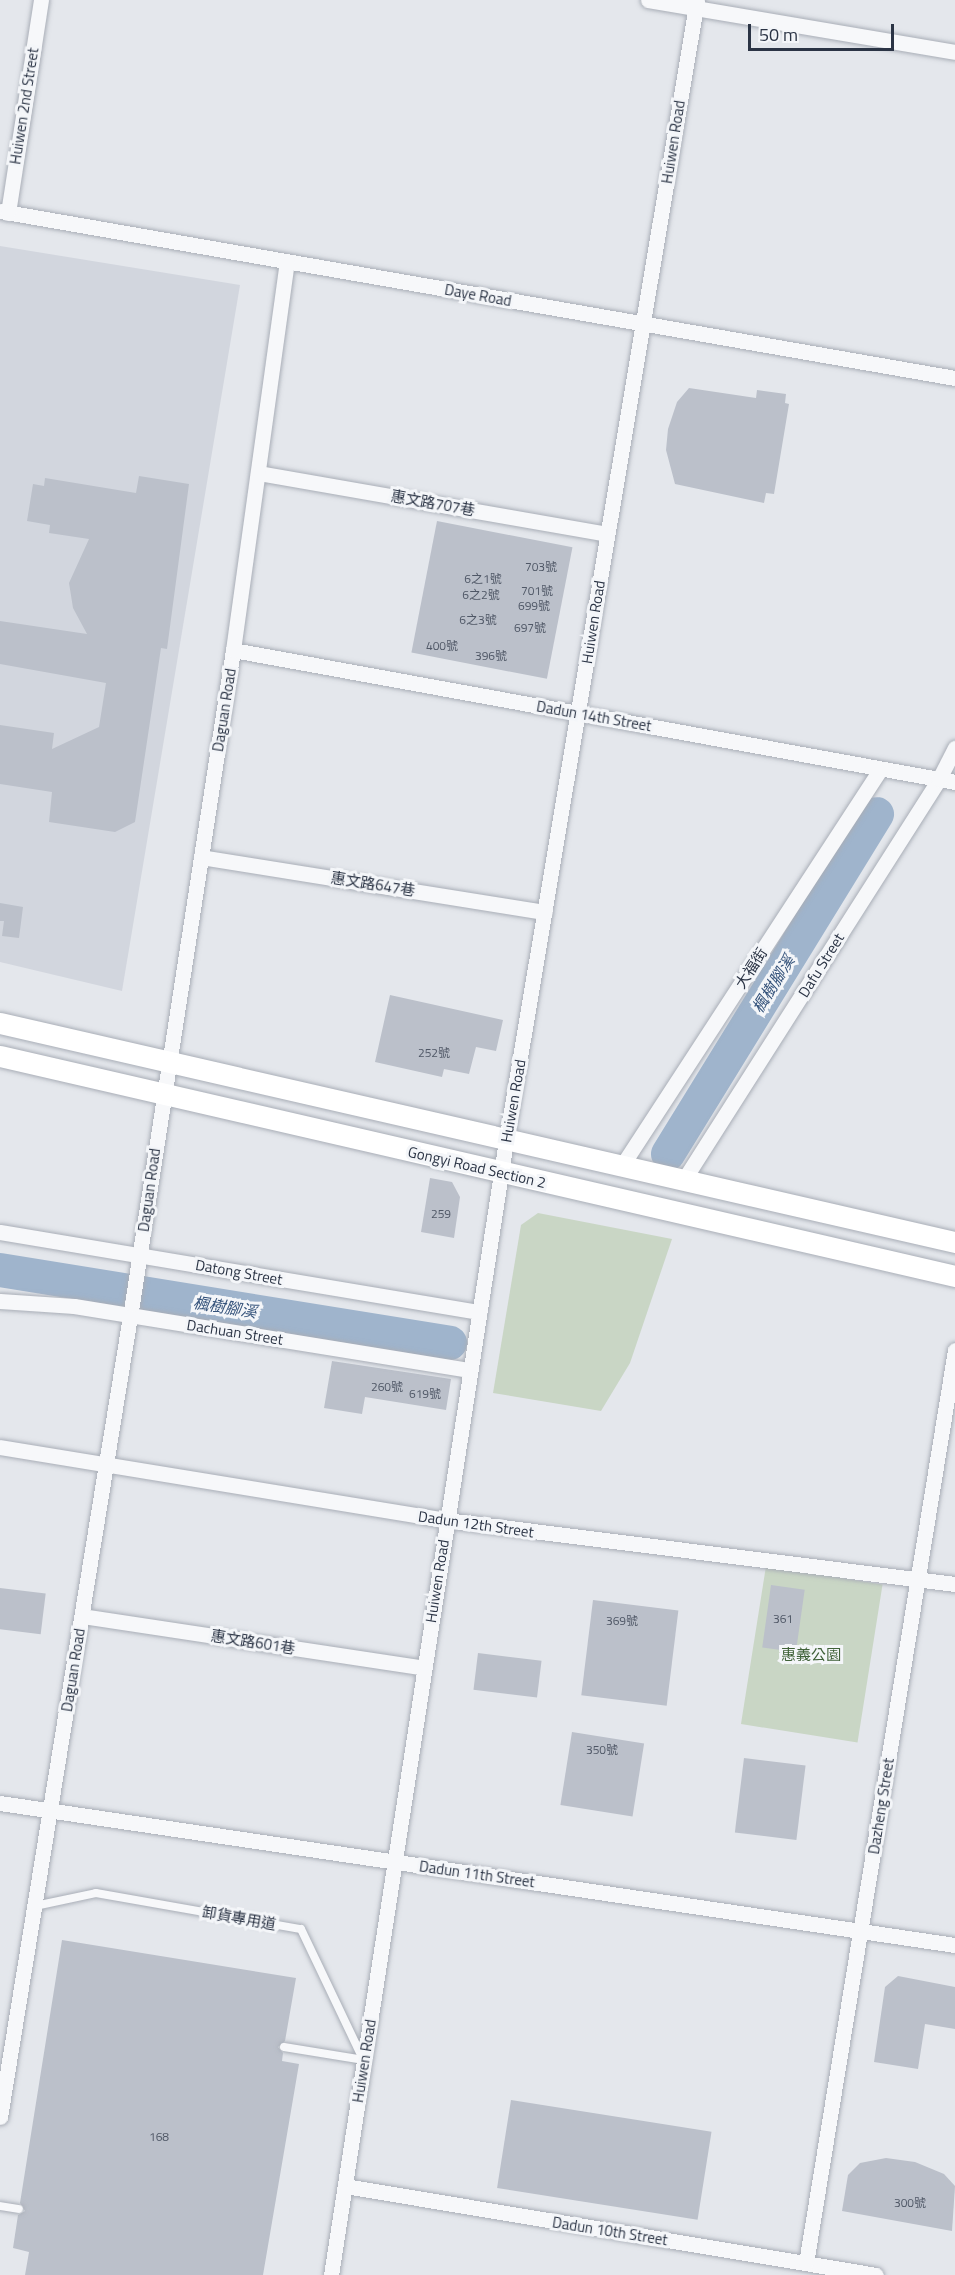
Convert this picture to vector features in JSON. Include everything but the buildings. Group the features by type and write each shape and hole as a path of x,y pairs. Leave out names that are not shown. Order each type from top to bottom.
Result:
{"main road":[{"path":"0,1023 168,1064 955,1242"},
{"name":"Gongyi Road Section 2","path":"0,1056 163,1096 955,1276"}],"street":[{"name":"Huiwen 2nd Street","path":"4,212 41,0"},
{"path":"648,0 696,4 955,52"},
{"name":"Huiwen Road","path":"331,2275 506,1140 696,4"},
{"name":"Daye Road","path":"4,212 955,378"},
{"name":"Daguan Road","path":"0,2115 139,1261 233,650 287,262"},
{"name":"惠文路707巷","path":"258,473 608,534"},
{"name":"Dadun 14th Street","path":"233,650 955,782"},
{"name":"Dafu Street","path":"683,1181 939,779 955,748"},
{"name":"大福街","path":"621,1167 880,769"},
{"name":"惠文路647巷","path":"201,857 544,912"},
{"name":"Datong Street","path":"0,1232 139,1261 479,1312"},
{"name":"Dachuan Street","path":"0,1301 131,1310 470,1370"},
{"name":"Dazheng Street","path":"806,2263 955,1350"},
{"name":"Dadun 12th Street","path":"0,1447 446,1520 955,1584"},
{"name":"惠文路601巷","path":"82,1616 424,1668"},
{"name":"Dadun 11th Street","path":"0,1803 955,1945"},
{"name":"Dadun 10th Street","path":"345,2186 876,2275"}],"lane":[{"name":"卸貨專用道","path":"35,1906 96,1893 301,1929 345,2013 364,2060"},
{"path":"284,2047 364,2060"},
{"path":"0,2206 19,2210"}],"shaded area":[{"path":"0,246 240,285 122,991 0,962"}],"green space":[{"path":"538,1213 672,1239 630,1363 601,1411 493,1393 521,1225"},
{"name":"惠義公園","path":"766,1566 883,1584 858,1742 741,1724"}],"waterway":[{"name":"楓樹腳溪","path":"668,1154 877,814"},
{"name":"楓樹腳溪","path":"0,1270 450,1343"}]}
